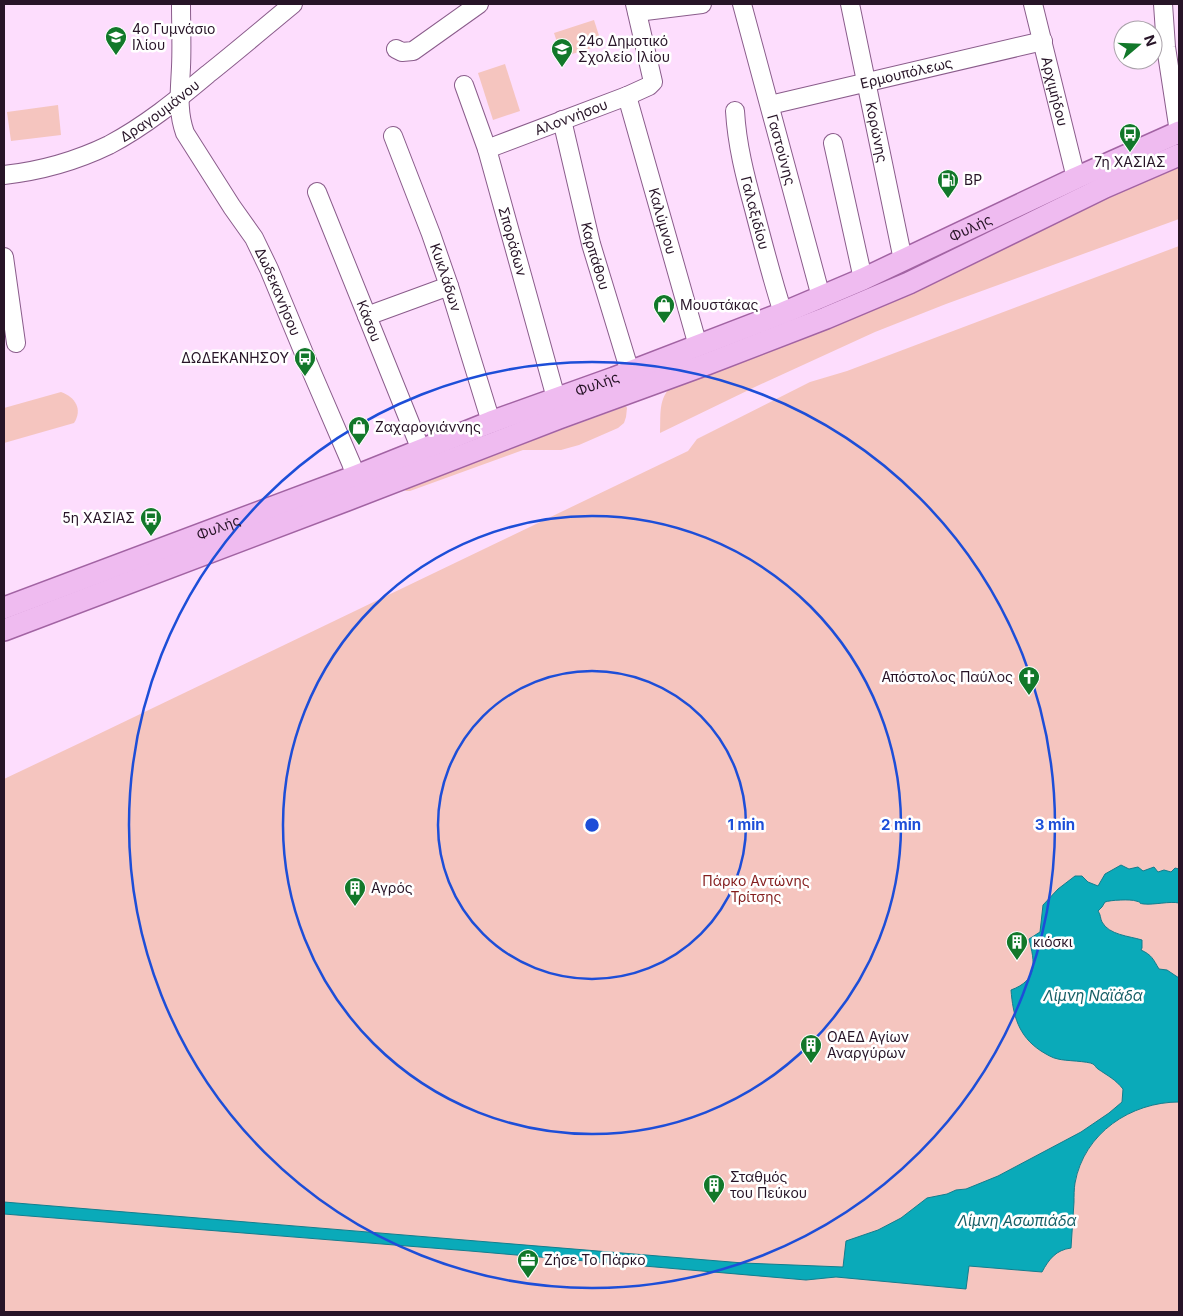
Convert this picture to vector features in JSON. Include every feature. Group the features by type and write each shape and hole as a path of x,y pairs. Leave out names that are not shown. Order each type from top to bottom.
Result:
{"main road":[{"name":"Φυλής","path":"4,608 359,485 421,450 556,398 633,380 698,346 863,279 1076,178 1179,132"},
{"name":"Φυλής","path":"4,630 359,485 633,380 826,318 909,283 1105,187 1179,155"}],"street":[{"name":"Δωδεκανήσου","path":"181,4 179,98 181,120 185,133 232,207 251,232 269,269 359,485"},
{"name":"Δραγουμάνου","path":"4,175 54,166 110,145 140,127 179,98 293,4"},
{"path":"396,49 402,52 414,51 479,4"},
{"path":"636,8 702,4"},
{"name":"Γαστούνης","path":"742,4 820,297"},
{"name":"Κορώνης","path":"850,4 903,260"},
{"name":"Αρχιμήδου","path":"1033,4 1076,178"},
{"path":"1163,4 1166,47 1179,132"},
{"name":"Αλοννήσου","path":"487,149 649,86 652,82 636,8"},
{"name":"Ερμουπόλεως","path":"770,105 1043,41"},
{"name":"Σποράδων","path":"464,85 487,149 556,398"},
{"name":"Καλύμνου","path":"627,96 698,346"},
{"name":"Γαλαξιδίου","path":"735,111 742,162 770,273 783,313"},
{"name":"Καρπάθου","path":"562,120 591,244 633,380"},
{"name":"Κυκλάδων","path":"393,136 449,286 491,422"},
{"path":"834,143 863,279"},
{"name":"Κάσου","path":"317,192 421,450"},
{"path":"4,256 16,343"},
{"path":"367,316 449,286"}],"green space":[{"path":"594,20 602,45 562,57 554,33"},
{"path":"505,64 520,111 493,120 478,73"},
{"path":"58,105 61,135 11,141 7,112"},
{"path":"1179,165 1179,219 946,304 875,332 660,433 663,399 669,389 867,313 1115,193"},
{"name":"Πάρκο Αντώνης Τρίτσης","path":"1179,246 1179,1312 4,1312 4,779 688,451 697,439 810,382 847,371"},
{"path":"61,392 74,400 78,408 77,418 74,423 4,443 4,408"},
{"path":"626,406 624,423 618,428 579,445 561,450 523,450 410,491 406,491 403,488"}],"water":[{"name":"Λίμνη Ναϊάδα","path":"1121,865 1129,869 1138,867 1143,871 1154,867 1158,872 1164,870 1171,872 1175,868 1179,869 1179,903 1144,904 1133,900 1116,900 1105,902 1098,911 1102,922 1109,930 1142,940 1141,950 1154,960 1159,969 1167,970 1179,978 1179,1102 1161,1103 1127,1114 1099,1135 1088,1149 1080,1165 1075,1183 1071,1248 1061,1251 1054,1256 1042,1272 969,1266 966,1289 836,1277 806,1280 4,1214 4,1202 743,1263 843,1267 846,1241 878,1230 901,1218 927,1198 966,1189 998,1176 1081,1132 1122,1102 1123,1089 1093,1064 1051,1057 1027,1039 1015,1016 1011,990 1020,986 1030,976 1033,956 1029,939 1040,932 1043,905 1058,889 1075,876 1082,876 1088,882 1098,886 1105,874"}],"place":[{"name":"4ο Γυμνάσιο Ιλίου","path":"116,56"},
{"name":"24ο Δημοτικό Σχολείο Ιλίου","path":"562,68"},
{"name":"7η ΧΑΣΙΑΣ","path":"1130,153"},
{"name":"BP","path":"948,199"},
{"name":"Μουστάκας","path":"664,324"},
{"name":"ΔΩΔΕΚΑΝΗΣΟΥ","path":"305,377"},
{"name":"Ζαχαρογιάννης","path":"359,446"},
{"name":"5η ΧΑΣΙΑΣ","path":"151,537"},
{"name":"Απόστολος Παύλος","path":"1029,696"},
{"name":"Αγρός","path":"355,907"},
{"name":"κιόσκι","path":"1017,961"},
{"name":"ΟΑΕΔ Αγίων Αναργύρων","path":"811,1064"},
{"name":"Σταθμός του Πεύκου","path":"714,1204"},
{"name":"Ζήσε Το Πάρκο","path":"528,1279"}],"water label":[{"name":"Λίμνη Ασωπιάδα","path":"1017,1221"}]}
